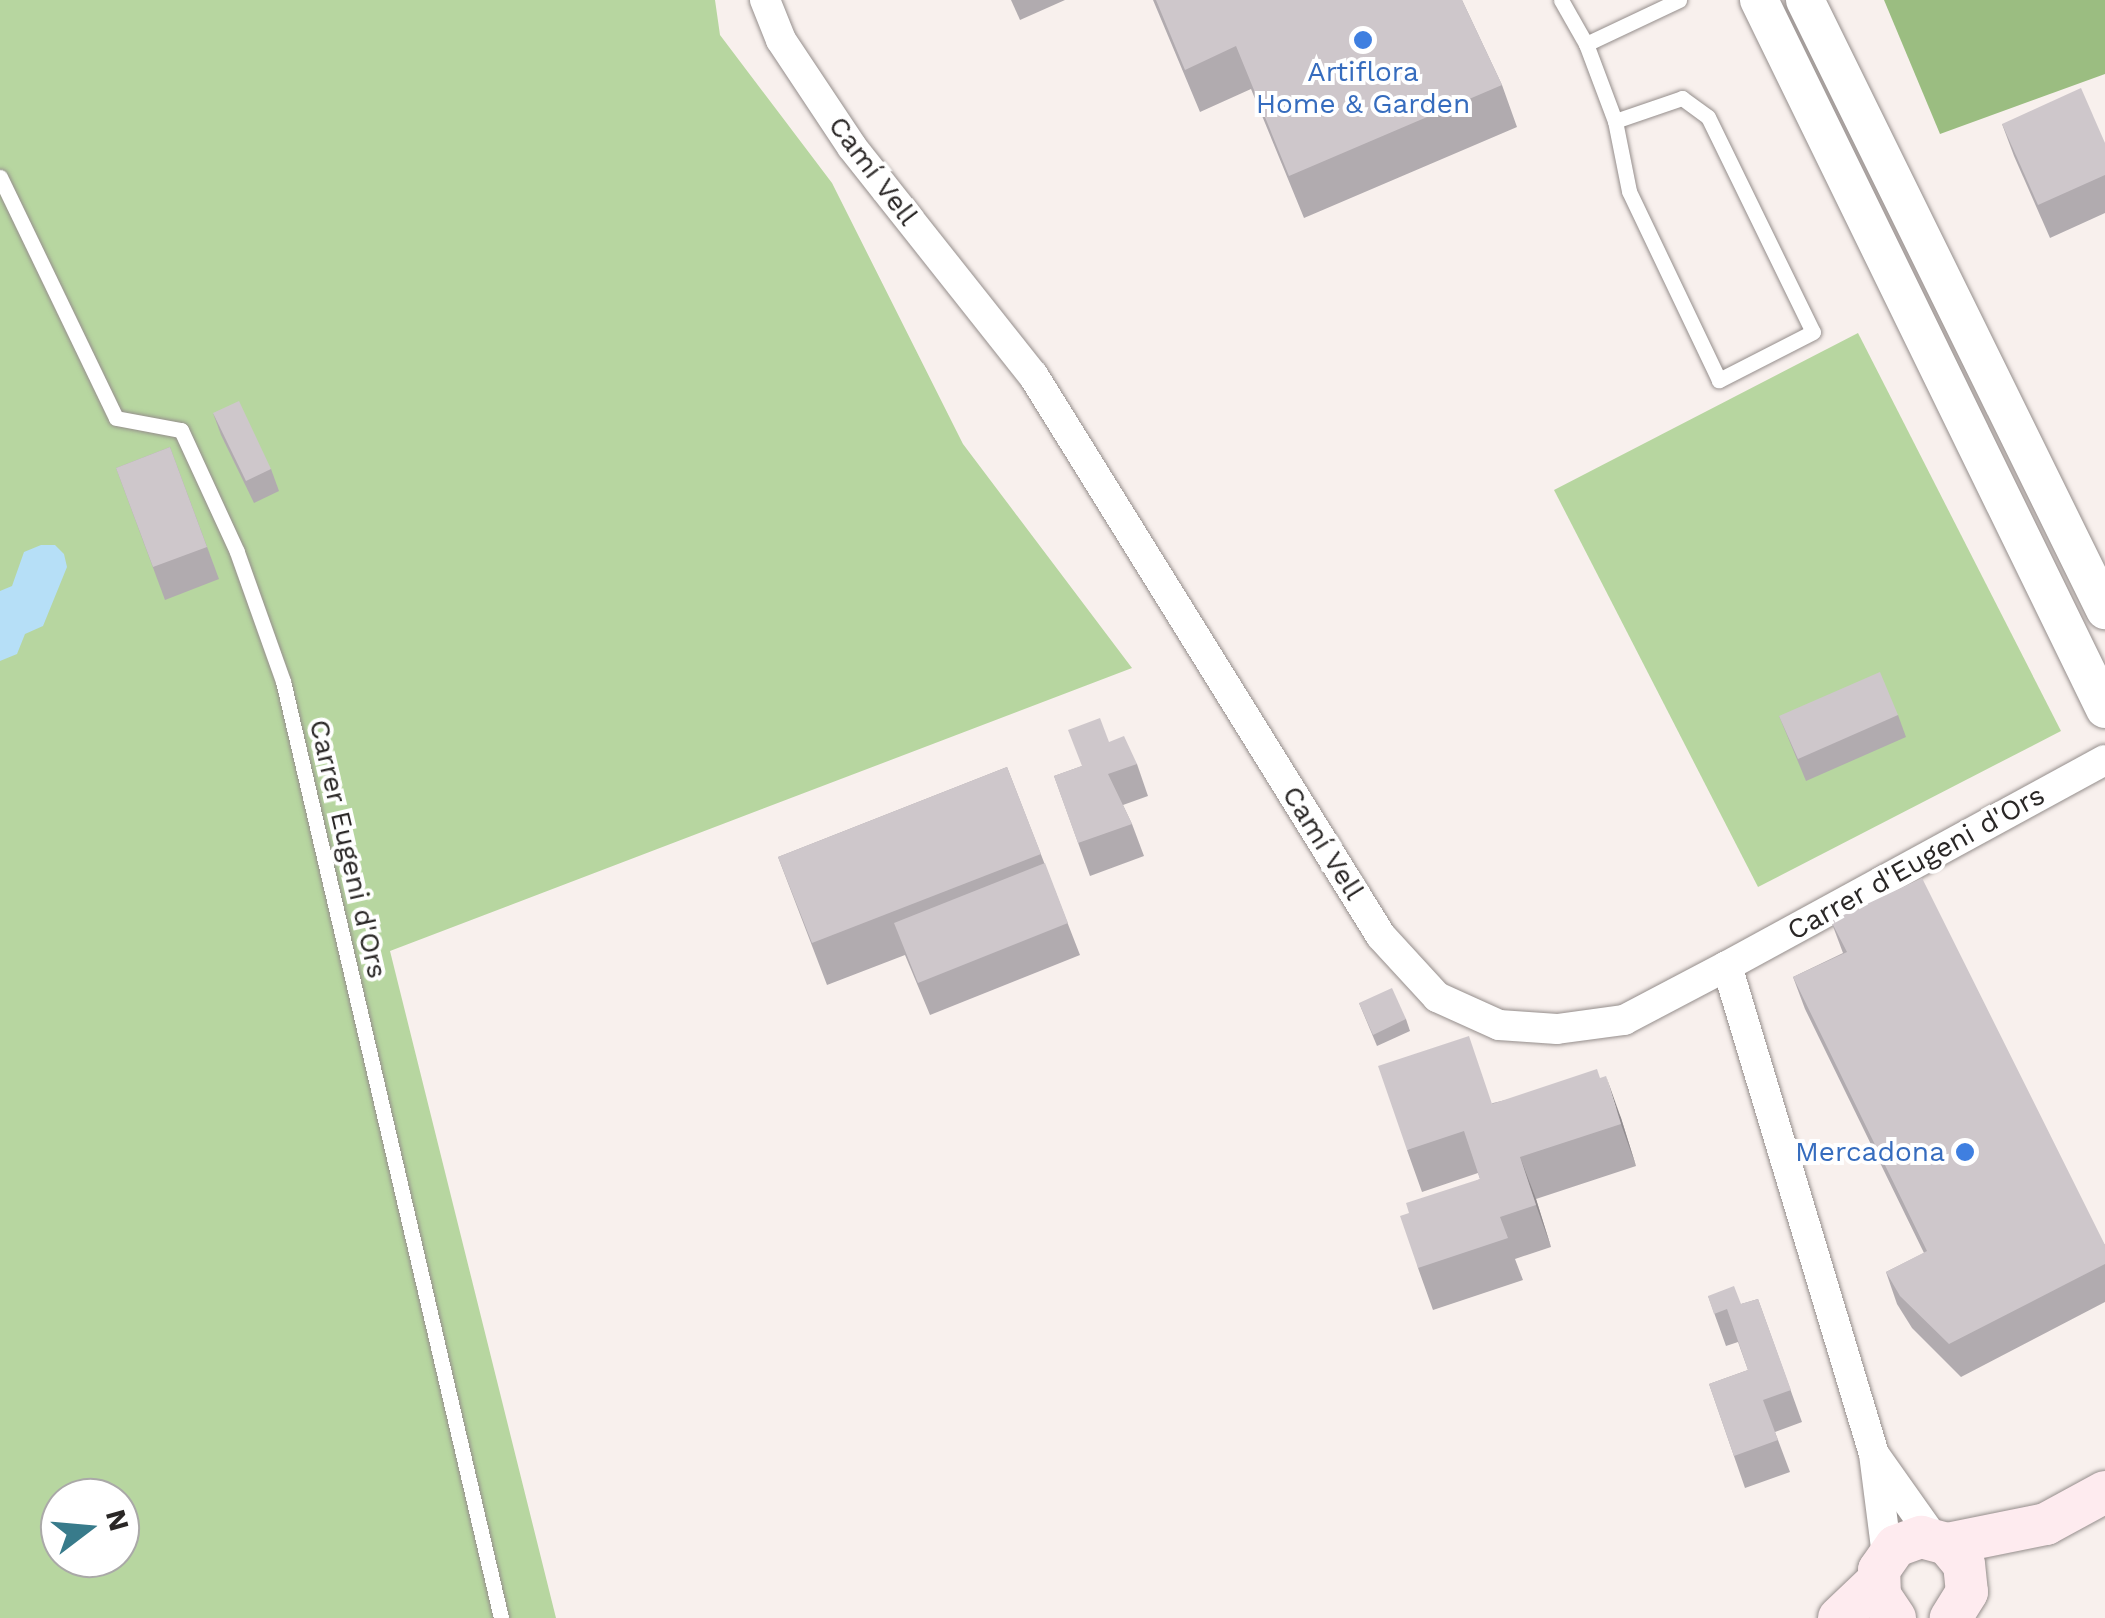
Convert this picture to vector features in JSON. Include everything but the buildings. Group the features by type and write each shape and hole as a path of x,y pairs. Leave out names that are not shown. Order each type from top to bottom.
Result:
{"main road":[{"path":"1959,1605 2046,1524 2105,1492"},
{"path":"1839,1618 1884,1598 1908,1540 1940,1541 2046,1524"},
{"path":"1940,1541 1964,1564 1959,1605"}],"street":[{"name":"Camí Vell","path":"765,0 781,40 852,147 1033,375 1360,903 1382,936 1438,998 1500,1025 1557,1030 1624,1020 1728,966"},
{"path":"1759,0 2105,709"},
{"path":"1805,0 2105,610"},
{"name":"Carrer d'Eugeni d'Ors","path":"1728,966 2105,760"},
{"path":"1728,966 1874,1454 1884,1598"},
{"path":"1874,1454 1940,1541"}],"lane":[{"path":"1561,0 1586,44 1615,121 1629,191 1719,380 1813,332 1708,117 1682,98 1615,121"},
{"path":"1586,44 1679,0"},
{"name":"Carrer Eugeni d'Ors","path":"0,177 116,418 181,430 238,552 284,682 502,1618"}],"green space":[{"path":"0,0 715,0 720,35 832,183 963,444 1132,668 390,951 556,1618 0,1618"},
{"path":"1884,0 2105,0 2105,74 1940,134"},
{"path":"1858,333 2061,731 1758,887 1554,490"}],"water":[{"path":"41,545 55,545 64,554 67,567 43,626 25,634 17,654 0,661 0,591 12,586 24,552"}],"place":[{"name":"Artiflora Home & Garden","path":"1363,40"},
{"name":"Mercadona","path":"1965,1152"}]}
